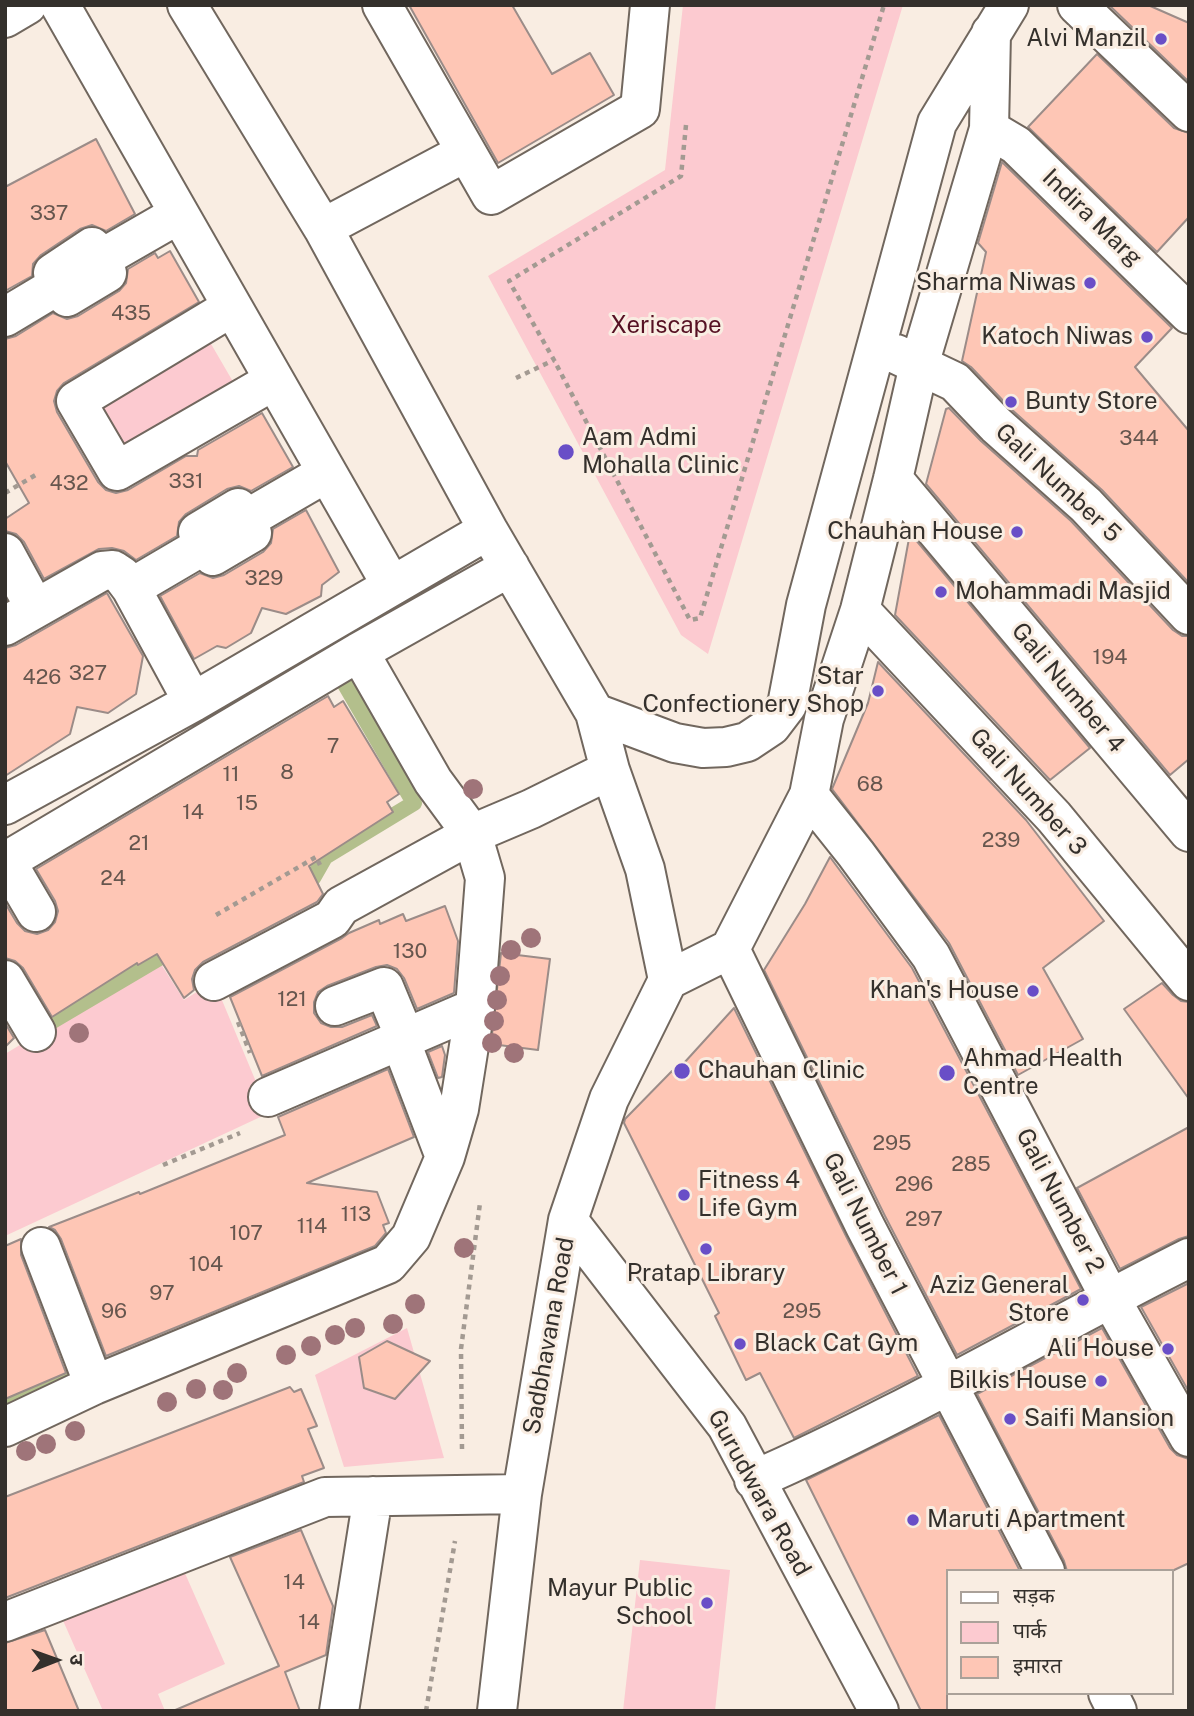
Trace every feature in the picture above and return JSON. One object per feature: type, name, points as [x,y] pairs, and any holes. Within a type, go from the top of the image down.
[{"type":"street","points":[[5,18],[27,5]]},
{"type":"street","points":[[60,5],[392,586]]},
{"type":"street","points":[[187,5],[323,228],[488,530],[595,713],[610,770],[645,869],[668,981],[730,949],[809,795],[824,719],[860,610],[894,478],[919,365],[989,129],[1000,19]]},
{"type":"street","points":[[382,5],[491,195],[640,109],[650,5]]},
{"type":"street","points":[[1077,5],[1189,112]]},
{"type":"street","points":[[595,713],[675,743],[703,748],[726,747],[747,742],[772,726],[787,705],[806,605],[937,123],[1000,19]]},
{"type":"street","name":"Indira Marg","points":[[989,129],[1016,145],[1189,314]]},
{"type":"street","points":[[323,228],[466,152]]},
{"type":"street","points":[[5,317],[60,284],[67,297],[107,273],[99,260],[179,214]]},
{"type":"street","points":[[232,307],[76,401],[117,471],[273,381]]},
{"type":"street","name":"Gali Number 5","points":[[876,344],[955,382],[996,425],[1086,505],[1189,615]]},
{"type":"street","points":[[131,588],[206,544],[213,556],[223,551],[253,533],[245,520],[326,473]]},
{"type":"street","name":"Gali Number 4","points":[[894,478],[1189,832]]},
{"type":"street","points":[[5,805],[193,702],[488,530]]},
{"type":"street","points":[[5,553],[20,617],[102,572],[113,570],[122,576],[193,702]]},
{"type":"street","points":[[36,912],[5,861],[359,652],[510,567]]},
{"type":"street","name":"Gali Number 3","points":[[860,610],[1054,817],[1189,981]]},
{"type":"street","points":[[5,1427],[94,1385],[388,1264],[411,1237],[445,1157],[458,1109],[475,1009],[485,878],[472,834],[433,781],[359,652]]},
{"type":"street","points":[[787,705],[824,719]]},
{"type":"street","points":[[214,981],[331,919],[341,906],[472,834],[531,809],[610,770]]},
{"type":"street","name":"Gali Number 2","points":[[809,795],[856,854],[930,956],[1110,1298],[1189,1437]]},
{"type":"street","name":"Gali Number 1","points":[[730,949],[865,1226],[1044,1569]]},
{"type":"street","points":[[5,980],[36,1032]]},
{"type":"street","name":"Sadbhavana Road","points":[[497,1711],[522,1494],[568,1220],[609,1099],[668,981]]},
{"type":"street","points":[[335,1006],[384,987],[445,1157]]},
{"type":"street","points":[[268,1097],[475,1009]]},
{"type":"street","name":"Gurudwara Road","points":[[568,1220],[727,1426],[879,1711]]},
{"type":"street","points":[[41,1247],[94,1385]]},
{"type":"street","points":[[754,1480],[805,1458],[949,1385],[1189,1258]]},
{"type":"street","points":[[5,1622],[325,1497],[522,1494]]},
{"type":"street","points":[[339,1711],[373,1496]]},
{"type":"street","points":[[1109,1695],[1117,1711]]},
{"type":"path","points":[[686,124],[681,176],[509,281],[554,360],[690,620],[700,618],[884,5]]},
{"type":"path","points":[[516,378],[554,360]]},
{"type":"path","points":[[5,493],[39,473]]},
{"type":"path","points":[[216,915],[316,857]]},
{"type":"green space","name":"Xeriscape","points":[[683,5],[903,5],[708,654],[681,635],[488,276],[665,170]]},
{"type":"green space","points":[[207,337],[239,392],[122,459],[91,404]]},
{"type":"green space","points":[[159,961],[184,1000],[214,981],[269,1113],[5,1236],[5,1054]]},
{"type":"green space","points":[[407,1328],[444,1458],[344,1467],[315,1375]]},
{"type":"green space","points":[[640,1560],[730,1570],[715,1711],[623,1711]]},
{"type":"green space","points":[[180,1562],[225,1664],[158,1694],[165,1711],[103,1711],[61,1616]]},
{"type":"building","points":[[409,5],[512,5],[552,74],[590,53],[614,95],[498,163]]},
{"type":"building","name":"Alvi Manzil","points":[[1109,5],[1148,5],[1189,23],[1189,82]]},
{"type":"building","points":[[1097,54],[1174,128],[1189,133],[1189,217],[1157,252],[1028,127]]},
{"type":"building","points":[[96,139],[135,214],[106,231],[92,225],[80,229],[41,255],[33,264],[32,276],[5,291],[5,187]]},
{"type":"building","points":[[1002,162],[1172,328],[1135,367],[1189,431],[1189,583],[1102,490],[962,361],[986,252],[978,243]]},
{"type":"building","points":[[170,251],[199,302],[64,383],[57,391],[54,401],[57,412],[98,482],[106,490],[116,493],[128,490],[186,456],[197,456],[198,450],[262,413],[293,467],[251,491],[239,486],[227,489],[186,514],[179,522],[177,536],[136,560],[124,551],[99,549],[44,579],[24,542],[16,534],[5,531],[5,519],[29,503],[5,461],[5,339],[16,336],[53,313],[67,319],[78,316],[119,291],[126,283],[128,269],[155,253],[158,258]]},
{"type":"building","points":[[949,408],[981,441],[1071,521],[1173,630],[1182,636],[1189,636],[1189,759],[1170,775],[926,484],[946,409]]},
{"type":"building","points":[[306,510],[339,572],[322,585],[321,596],[286,614],[262,608],[251,633],[226,648],[217,646],[194,659],[160,596],[200,573],[213,578],[224,575],[263,552],[271,543],[273,529]]},
{"type":"building","points":[[910,533],[1090,748],[1050,780],[895,615]]},
{"type":"building","points":[[107,593],[143,656],[136,694],[108,713],[77,707],[70,734],[5,776],[5,648],[16,645]]},
{"type":"building","points":[[878,662],[1026,820],[1104,921],[1043,968],[1083,1039],[1018,1075],[949,943],[832,789],[868,703]]},
{"type":"building","points":[[328,696],[334,707],[343,701],[399,794],[387,802],[393,812],[309,866],[323,894],[317,902],[203,962],[195,970],[192,979],[194,990],[184,998],[157,954],[138,965],[137,963],[52,1017],[23,968],[15,961],[5,958],[5,903],[25,931],[37,934],[48,930],[55,922],[58,911],[36,869]]},
{"type":"building","points":[[830,857],[912,968],[1081,1289],[957,1355],[764,970],[805,904]]},
{"type":"building","points":[[445,906],[458,941],[454,993],[417,1009],[404,978],[397,969],[387,965],[327,986],[318,992],[314,1002],[314,1013],[321,1023],[342,1027],[372,1015],[377,1026],[262,1076],[230,997],[349,933],[379,920],[380,924],[403,914],[406,921]]},
{"type":"building","points":[[501,953],[550,959],[538,1050],[491,1044]]},
{"type":"building","points":[[1162,983],[1181,1001],[1189,1002],[1189,1099],[1124,1009]]},
{"type":"building","points":[[734,1008],[918,1376],[794,1438],[760,1373],[746,1380],[715,1316],[719,1313],[624,1123],[672,1071],[674,1074]]},
{"type":"building","points":[[5,1023],[14,1038],[5,1047]]},
{"type":"building","points":[[442,1046],[445,1055],[442,1077],[438,1078],[428,1052]]},
{"type":"building","points":[[388,1069],[414,1137],[307,1183],[377,1192],[389,1223],[383,1225],[386,1233],[375,1246],[106,1356],[61,1239],[55,1230],[49,1227],[139,1192],[140,1194],[285,1135],[278,1117]]},
{"type":"building","points":[[1189,1127],[1189,1236],[1120,1269],[1077,1188]]},
{"type":"building","points":[[21,1239],[21,1255],[66,1373],[5,1399],[5,1246]]},
{"type":"building","points":[[1189,1283],[1189,1392],[1141,1307]]},
{"type":"building","points":[[1102,1328],[1170,1448],[1177,1455],[1189,1459],[1189,1563],[1173,1571],[1066,1569],[977,1394]]},
{"type":"building","points":[[387,1341],[430,1361],[395,1399],[364,1388],[359,1357]]},
{"type":"building","points":[[290,1387],[294,1392],[301,1389],[317,1426],[308,1429],[324,1468],[302,1476],[304,1482],[5,1598],[5,1497]]},
{"type":"building","name":"Maruti Apartment","points":[[939,1415],[1019,1569],[946,1569],[947,1711],[921,1711],[806,1480]]},
{"type":"building","points":[[301,1530],[333,1606],[326,1655],[285,1672],[300,1711],[173,1711],[279,1666],[230,1557]]},
{"type":"building","points":[[45,1630],[79,1711],[5,1711],[5,1643]]},
{"type":"waterway","points":[[296,887],[313,878],[325,857],[414,803],[339,674],[330,680]]},
{"type":"waterway","points":[[49,1023],[176,948]]},
{"type":"waterway","points":[[5,1402],[75,1374]]},
{"type":"place","name":"Alvi Manzil","points":[[1161,39]]},
{"type":"place","name":"Sharma Niwas","points":[[1090,283]]},
{"type":"place","name":"Katoch Niwas","points":[[1147,337]]},
{"type":"place","name":"Bunty Store","points":[[1011,402]]},
{"type":"place","name":"Aam Admi Mohalla Clinic","points":[[566,452]]},
{"type":"place","name":"Chauhan House","points":[[1017,532]]},
{"type":"place","name":"Mohammadi Masjid","points":[[941,592]]},
{"type":"place","name":"Star Confectionery Shop","points":[[878,691]]},
{"type":"place","name":"Khan's House","points":[[1033,991]]},
{"type":"place","name":"Chauhan Clinic","points":[[682,1071]]},
{"type":"place","name":"Ahmad Health Centre","points":[[947,1073]]},
{"type":"place","name":"Fitness 4 Life Gym","points":[[684,1195]]},
{"type":"place","name":"Pratap Library","points":[[706,1249]]},
{"type":"place","name":"Aziz General Store","points":[[1083,1300]]},
{"type":"place","name":"Black Cat Gym","points":[[740,1344]]},
{"type":"place","name":"Ali House","points":[[1168,1349]]},
{"type":"place","name":"Bilkis House","points":[[1101,1381]]},
{"type":"place","name":"Saifi Mansion","points":[[1010,1419]]},
{"type":"place","name":"Maruti Apartment","points":[[913,1520]]},
{"type":"place","name":"Mayur Public School","points":[[707,1603]]}]
